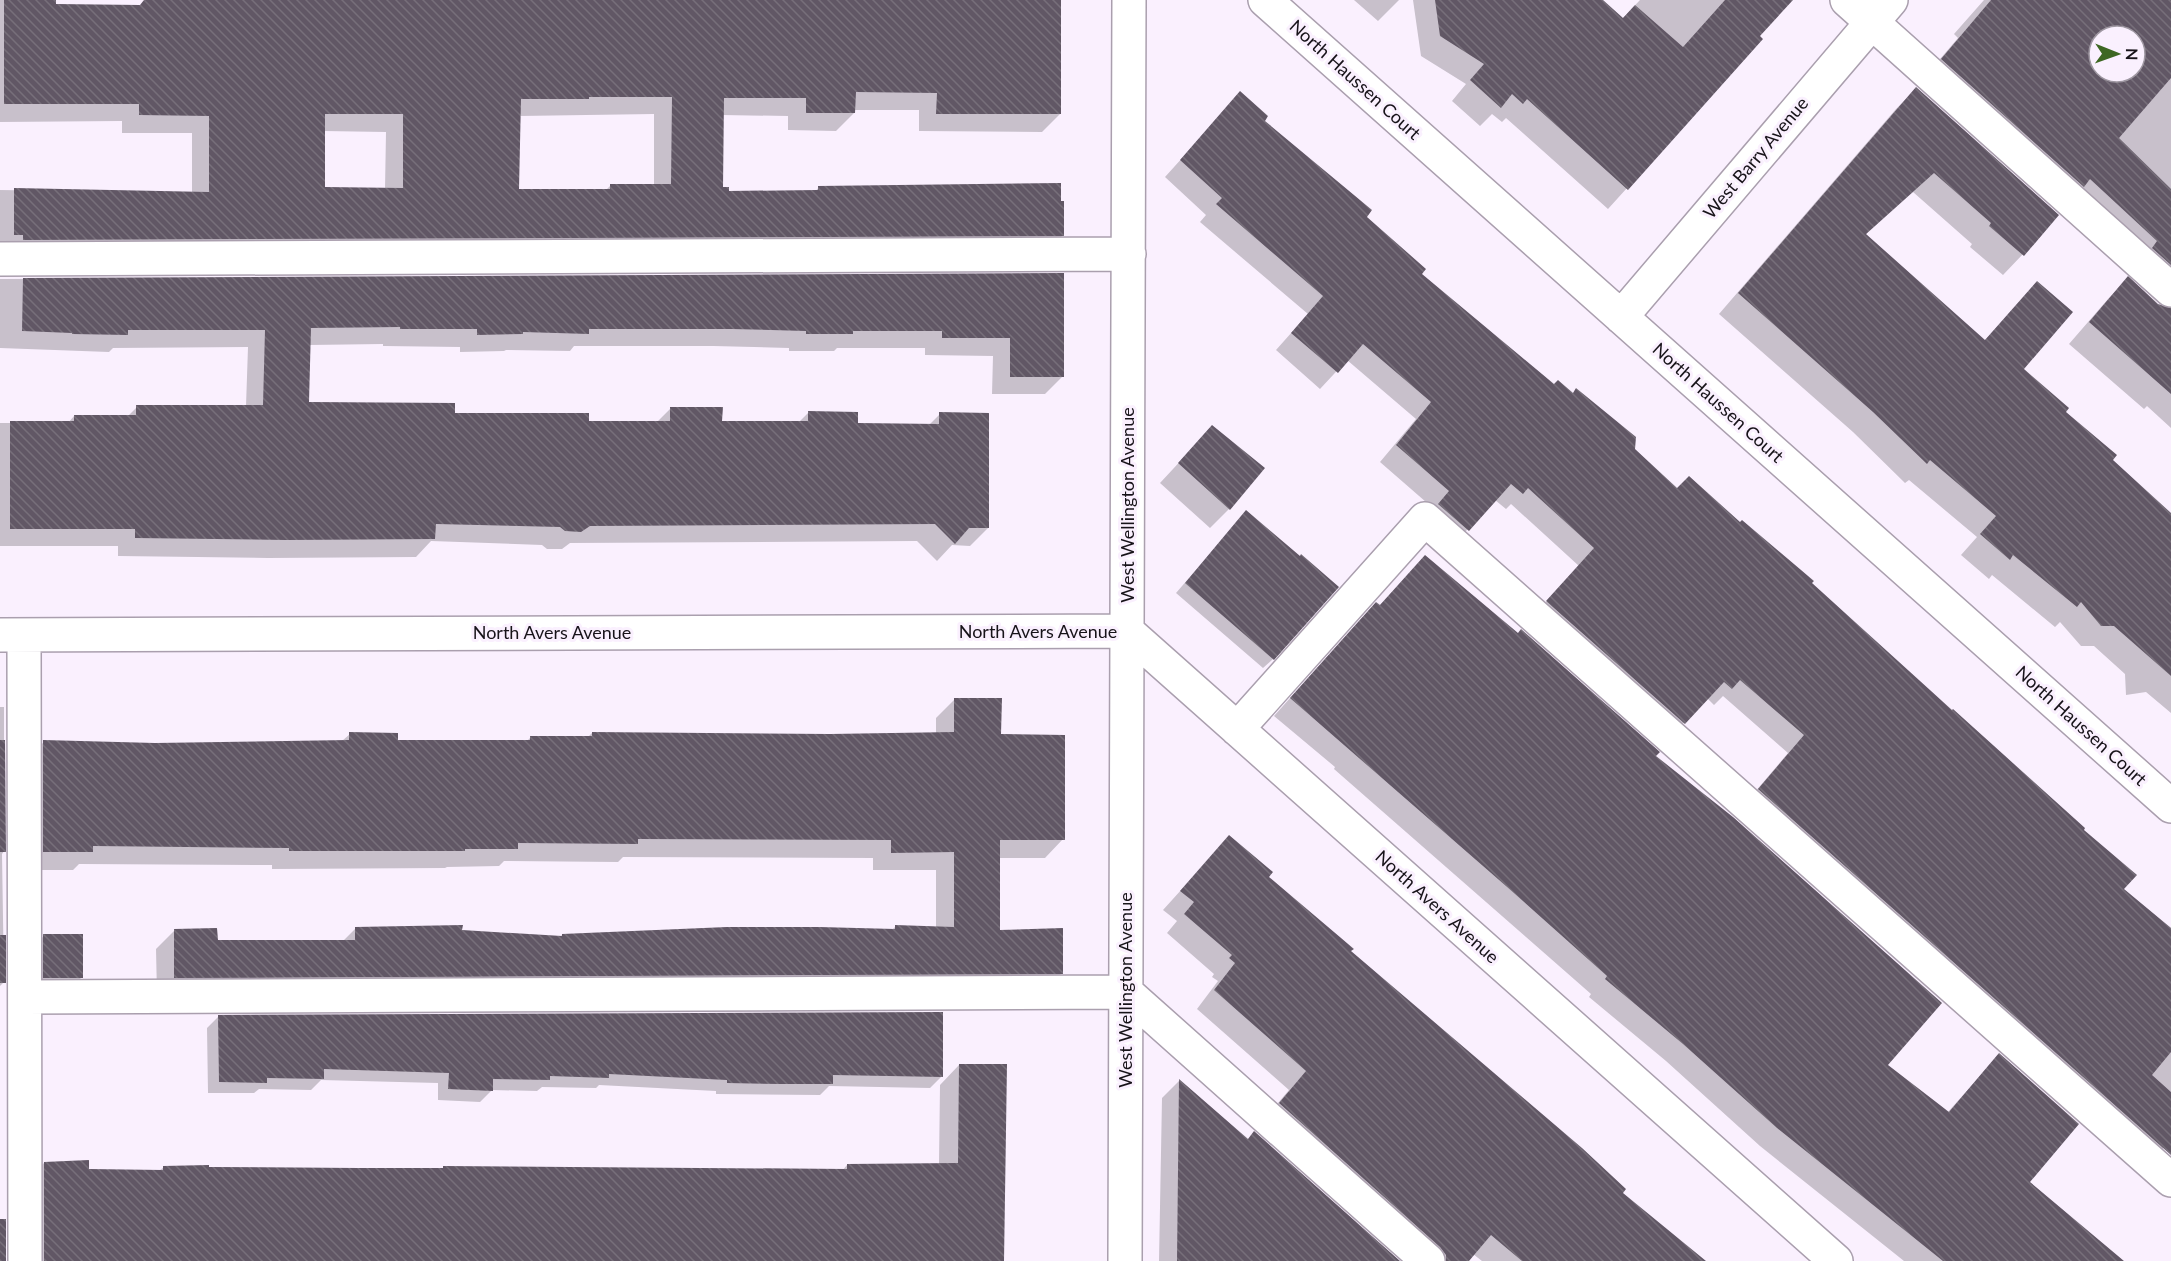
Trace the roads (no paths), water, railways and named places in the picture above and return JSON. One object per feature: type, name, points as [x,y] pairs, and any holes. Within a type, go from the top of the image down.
[{"type":"street","name":"West Wellington Avenue","points":[[1125,1261],[1129,0]]},
{"type":"street","name":"North Haussen Court","points":[[1265,0],[2171,806]]},
{"type":"street","points":[[1846,0],[1881,11],[2171,290]]},
{"type":"street","name":"West Barry Avenue","points":[[1621,317],[1881,11]]},
{"type":"street","points":[[0,259],[1129,254]]},
{"type":"street","points":[[1237,729],[1425,519],[2171,1180]]},
{"type":"street","name":"North Avers Avenue","points":[[12,635],[1127,632],[1836,1261]]},
{"type":"street","points":[[12,635],[25,997],[25,1261]]},
{"type":"street","points":[[25,997],[1126,992],[1428,1261]]}]
